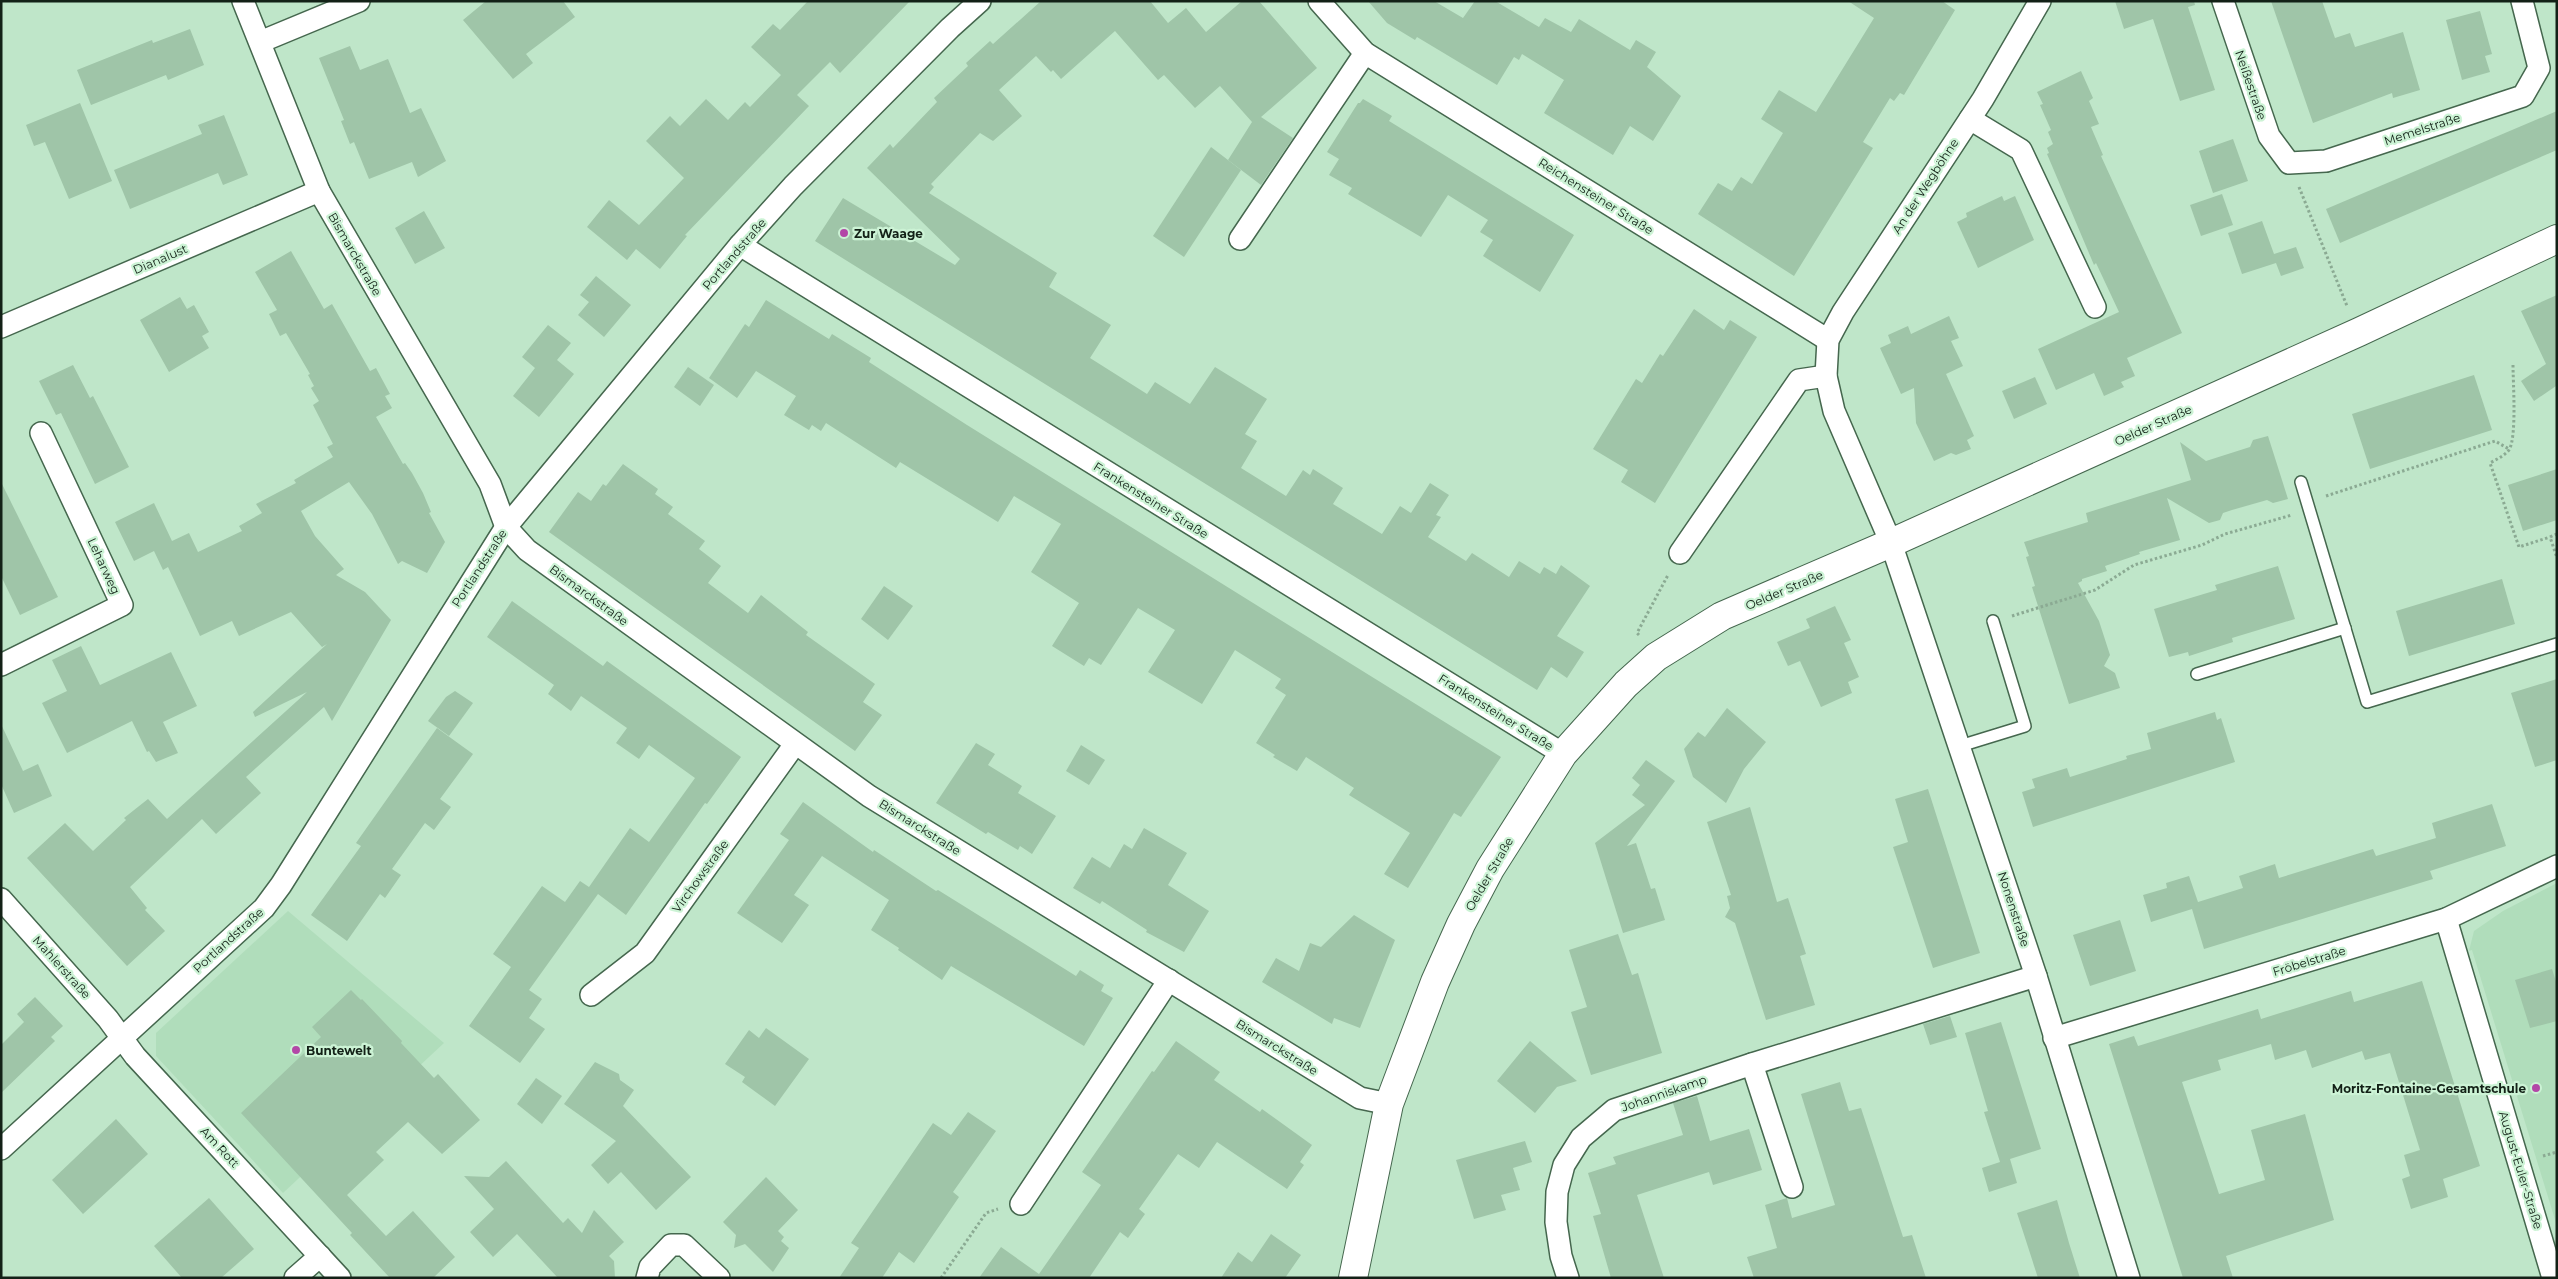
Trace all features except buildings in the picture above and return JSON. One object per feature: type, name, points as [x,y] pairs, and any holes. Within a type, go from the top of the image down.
[{"type":"street","name":"Bismarckstraße","points":[[243,1],[319,191],[490,484],[506,527],[527,550],[869,796],[1360,1098],[1389,1104]]},
{"type":"street","points":[[260,42],[359,1]]},
{"type":"street","name":"Portlandstraße","points":[[1,1149],[264,908],[281,885],[506,527],[740,245],[793,186],[950,28],[980,1]]},
{"type":"street","name":"Reichensteiner Straße","points":[[1319,1],[1365,53],[1828,340]]},
{"type":"street","name":"An der Wegböhne","points":[[1891,543],[1847,445],[1834,411],[1826,376],[1828,340],[1843,312],[1970,119],[2040,1]]},
{"type":"street","name":"Neißestraße","points":[[2223,1],[2269,136],[2289,163]]},
{"type":"street","name":"Memelstraße","points":[[2289,163],[2326,161],[2523,96],[2539,68],[2522,1]]},
{"type":"street","points":[[1240,238],[1365,53]]},
{"type":"street","points":[[1970,119],[2021,150],[2095,307]]},
{"type":"street","name":"Dianalust","points":[[1,327],[319,191]]},
{"type":"street","name":"Oelder Straße","points":[[1353,1278],[1389,1104],[1435,982],[1461,924],[1490,869],[1563,754],[1626,684],[1656,657],[1722,616],[1891,543],[2359,332],[2557,239]]},
{"type":"street","name":"Frankensteiner Straße","points":[[740,245],[1563,754]]},
{"type":"street","points":[[1680,553],[1799,380],[1826,376]]},
{"type":"street","name":"Leharweg","points":[[1,665],[122,605],[41,432]]},
{"type":"street","name":"Nonenstraße","points":[[1891,543],[2036,976],[2130,1278]]},
{"type":"street","name":"Virchowstraße","points":[[591,995],[644,952],[795,744]]},
{"type":"street","name":"Fröbelstraße","points":[[2054,1038],[2446,919],[2557,866]]},
{"type":"street","name":"Mahlerstraße","points":[[1,899],[108,1019],[121,1038]]},
{"type":"street","name":"August-Euler-Straße","points":[[2446,919],[2553,1278]]},
{"type":"street","name":"Johanniskamp","points":[[1568,1278],[1561,1256],[1556,1222],[1557,1192],[1564,1165],[1580,1138],[1614,1110],[1752,1064],[2036,976]]},
{"type":"street","points":[[1021,1204],[1169,980]]},
{"type":"street","name":"Am Rott","points":[[121,1038],[135,1056],[340,1278]]},
{"type":"street","points":[[1752,1064],[1792,1187]]},
{"type":"street","points":[[647,1278],[650,1267],[671,1244],[684,1246],[720,1278]]},
{"type":"street","points":[[295,1278],[320,1256]]},
{"type":"lane","points":[[2301,482],[2367,702],[2557,644]]},
{"type":"lane","points":[[1960,746],[2025,726],[1993,621]]},
{"type":"lane","points":[[2197,674],[2345,628]]},
{"type":"path","points":[[2289,163],[2359,332]]},
{"type":"path","points":[[2513,365],[2513,437],[2509,449],[2501,457],[2490,463],[2519,546],[2557,534]]},
{"type":"path","points":[[1993,621],[2095,590],[2134,565],[2202,545],[2225,534],[2495,441],[2509,449]]},
{"type":"path","points":[[2550,537],[2557,558]]},
{"type":"path","points":[[1656,657],[1637,633],[1680,553]]},
{"type":"path","points":[[941,1278],[986,1213],[1021,1204]]},
{"type":"shaded area","name":"Moritz-Fontaine-Gesamtschule","points":[[2557,883],[2557,1226],[2472,950],[2469,951],[2474,931],[2503,911]]},
{"type":"shaded area","name":"Buntewelt","points":[[288,911],[444,1043],[283,1193],[156,1056],[156,1033]]},
{"type":"place","name":"Zur Waage","points":[[844,233]]},
{"type":"place","name":"Buntewelt","points":[[296,1050]]},
{"type":"place","name":"Moritz-Fontaine-Gesamtschule","points":[[2536,1088]]}]
